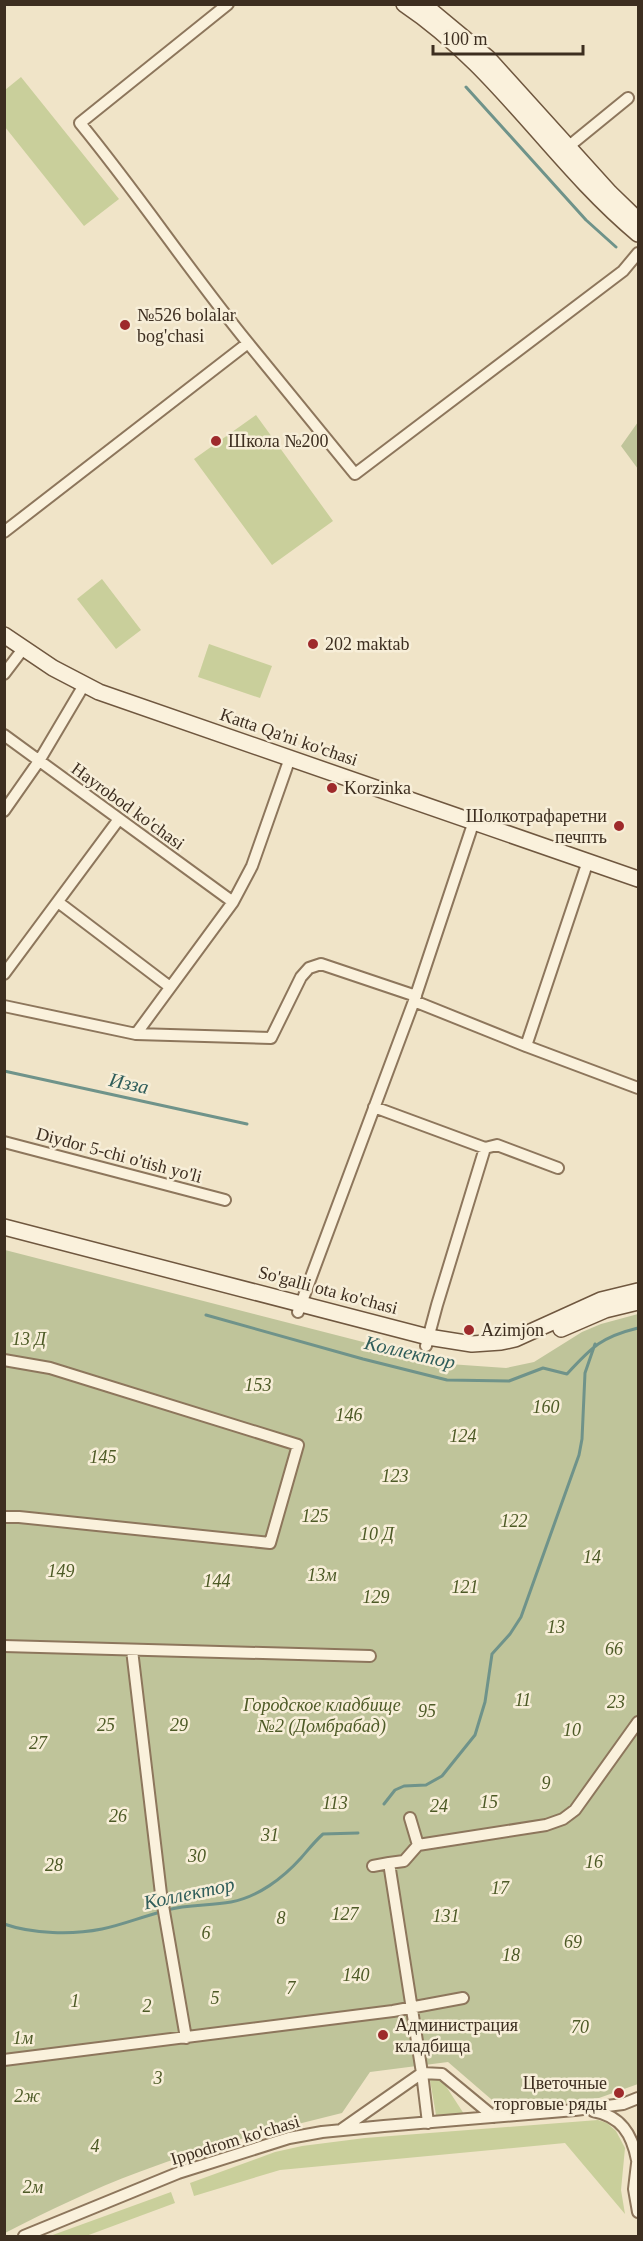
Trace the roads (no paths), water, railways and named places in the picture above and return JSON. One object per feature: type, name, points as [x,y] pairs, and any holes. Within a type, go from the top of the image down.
[{"type":"main road","points":[[404,4],[452,41],[563,151],[639,220]]},
{"type":"main road","points":[[423,4],[488,58],[602,202],[639,234]]},
{"type":"main road","name":"Katta Qa'ni ko'chasi","points":[[4,635],[84,686],[639,879]]},
{"type":"main road","name":"So'galli ota ko'chasi","points":[[4,1227],[465,1353],[518,1348],[605,1310],[639,1302]]},
{"type":"main road","name":"So'galli ota ko'chasi","points":[[4,1237],[300,1308]]},
{"type":"main road","name":"So'galli ota ko'chasi","points":[[427,1342],[472,1344],[508,1341],[601,1300],[639,1291]]},
{"type":"street","points":[[228,4],[80,123],[119,171],[217,305],[356,474],[623,271],[639,253]]},
{"type":"street","points":[[563,151],[628,98]]},
{"type":"street","points":[[4,532],[248,343]]},
{"type":"street","points":[[4,674],[23,649]]},
{"type":"street","points":[[4,811],[39,761],[84,686]]},
{"type":"street","name":"Hayrobod ko'chasi","points":[[4,735],[233,902]]},
{"type":"street","points":[[136,1034],[233,902],[252,866],[290,758]]},
{"type":"street","points":[[4,974],[119,819]]},
{"type":"street","points":[[300,1308],[415,998],[474,821]]},
{"type":"street","points":[[526,1046],[588,861]]},
{"type":"street","points":[[58,902],[170,987]]},
{"type":"street","points":[[4,1006],[136,1034],[271,1038],[300,976],[309,968],[321,964],[415,998],[526,1046],[639,1088]]},
{"type":"street","points":[[374,1107],[485,1148],[497,1145],[558,1168]]},
{"type":"street","name":"Diydor 5-chi o'tish yo'li","points":[[4,1142],[225,1200]]},
{"type":"street","points":[[427,1342],[485,1148]]},
{"type":"street","points":[[4,1360],[50,1368],[298,1445],[270,1543],[4,1517]]},
{"type":"street","points":[[4,1647],[370,1656]]},
{"type":"street","points":[[132,1650],[161,1894],[186,2038]]},
{"type":"street","points":[[373,1866],[404,1861],[418,1845],[520,1831],[563,1819],[575,1810],[639,1722]]},
{"type":"street","points":[[410,1818],[418,1845]]},
{"type":"street","points":[[389,1863],[428,2123]]},
{"type":"street","points":[[4,2060],[186,2038],[463,1998]]},
{"type":"street","points":[[341,2130],[422,2073],[442,2074],[494,2117]]},
{"type":"street","name":"Ippodrom ko'chasi","points":[[24,2236],[178,2173],[273,2142],[341,2130],[575,2110],[623,2104],[639,2098]]},
{"type":"street","name":"Ippodrom ko'chasi","points":[[575,2110],[605,2114],[618,2121],[631,2140],[638,2157]]},
{"type":"street","points":[[638,2157],[634,2188],[639,2212]]},
{"type":"waterway","points":[[466,87],[586,220],[616,247]]},
{"type":"waterway","name":"Изза","points":[[4,1071],[247,1124]]},
{"type":"waterway","name":"Коллектор","points":[[206,1315],[447,1380],[509,1381],[543,1368],[567,1374],[598,1344],[615,1335],[638,1328]]},
{"type":"waterway","name":"Коллектор","points":[[384,1804],[395,1790],[404,1786],[426,1785],[442,1776],[475,1735],[485,1702],[492,1654],[510,1634],[521,1617],[579,1455],[582,1439],[585,1373],[595,1344]]},
{"type":"waterway","name":"Коллектор","points":[[167,1910],[231,1902],[251,1896],[286,1873],[323,1834],[358,1833]]},
{"type":"waterway","name":"Коллектор","points":[[4,1924],[40,1932],[78,1932],[109,1927],[161,1912]]},
{"type":"place","name":"№526 bolalar bog'chasi","points":[[125,325]]},
{"type":"place","name":"Школа №200","points":[[216,441]]},
{"type":"place","name":"202 maktab","points":[[313,644]]},
{"type":"place","name":"Korzinka","points":[[332,788]]},
{"type":"place","name":"Шолкотрафаретни печпть","points":[[619,826]]},
{"type":"place","name":"Azimjon","points":[[469,1330]]},
{"type":"place","name":"Администрация кладбища","points":[[383,2035]]},
{"type":"place","name":"Цветочные торговые ряды","points":[[619,2093]]},
{"type":"park label","name":"13 Д","points":[[29,1339]]},
{"type":"park label","name":"153","points":[[258,1385]]},
{"type":"park label","name":"160","points":[[546,1407]]},
{"type":"park label","name":"146","points":[[349,1415]]},
{"type":"park label","name":"124","points":[[463,1436]]},
{"type":"park label","name":"145","points":[[103,1457]]},
{"type":"park label","name":"123","points":[[395,1476]]},
{"type":"park label","name":"125","points":[[315,1516]]},
{"type":"park label","name":"122","points":[[514,1521]]},
{"type":"park label","name":"10 Д","points":[[377,1534]]},
{"type":"park label","name":"14","points":[[592,1557]]},
{"type":"park label","name":"149","points":[[61,1571]]},
{"type":"park label","name":"13м","points":[[322,1575]]},
{"type":"park label","name":"144","points":[[217,1581]]},
{"type":"park label","name":"121","points":[[465,1587]]},
{"type":"park label","name":"129","points":[[376,1597]]},
{"type":"park label","name":"13","points":[[556,1627]]},
{"type":"park label","name":"66","points":[[614,1649]]},
{"type":"park label","name":"11","points":[[523,1700]]},
{"type":"park label","name":"23","points":[[616,1702]]},
{"type":"park label","name":"95","points":[[427,1711]]},
{"type":"park label","name":"Городское кладбище №2 (Домбрабад)","points":[[322,1715]]},
{"type":"park label","name":"25","points":[[106,1725]]},
{"type":"park label","name":"29","points":[[179,1725]]},
{"type":"park label","name":"10","points":[[572,1730]]},
{"type":"park label","name":"27","points":[[38,1743]]},
{"type":"park label","name":"9","points":[[546,1783]]},
{"type":"park label","name":"15","points":[[489,1802]]},
{"type":"park label","name":"113","points":[[335,1803]]},
{"type":"park label","name":"24","points":[[439,1806]]},
{"type":"park label","name":"26","points":[[118,1816]]},
{"type":"park label","name":"31","points":[[270,1835]]},
{"type":"park label","name":"30","points":[[197,1856]]},
{"type":"park label","name":"16","points":[[594,1862]]},
{"type":"park label","name":"28","points":[[54,1865]]},
{"type":"park label","name":"17","points":[[500,1888]]},
{"type":"park label","name":"127","points":[[345,1914]]},
{"type":"park label","name":"131","points":[[446,1916]]},
{"type":"park label","name":"8","points":[[281,1918]]},
{"type":"park label","name":"6","points":[[206,1933]]},
{"type":"park label","name":"69","points":[[573,1942]]},
{"type":"park label","name":"18","points":[[511,1955]]},
{"type":"park label","name":"140","points":[[356,1975]]},
{"type":"park label","name":"7","points":[[291,1988]]},
{"type":"park label","name":"5","points":[[215,1998]]},
{"type":"park label","name":"1","points":[[75,2001]]},
{"type":"park label","name":"2","points":[[147,2006]]},
{"type":"park label","name":"70","points":[[580,2027]]},
{"type":"park label","name":"1м","points":[[23,2038]]},
{"type":"park label","name":"3","points":[[158,2078]]},
{"type":"park label","name":"2ж","points":[[27,2096]]},
{"type":"park label","name":"4","points":[[95,2146]]},
{"type":"park label","name":"2м","points":[[33,2187]]}]
